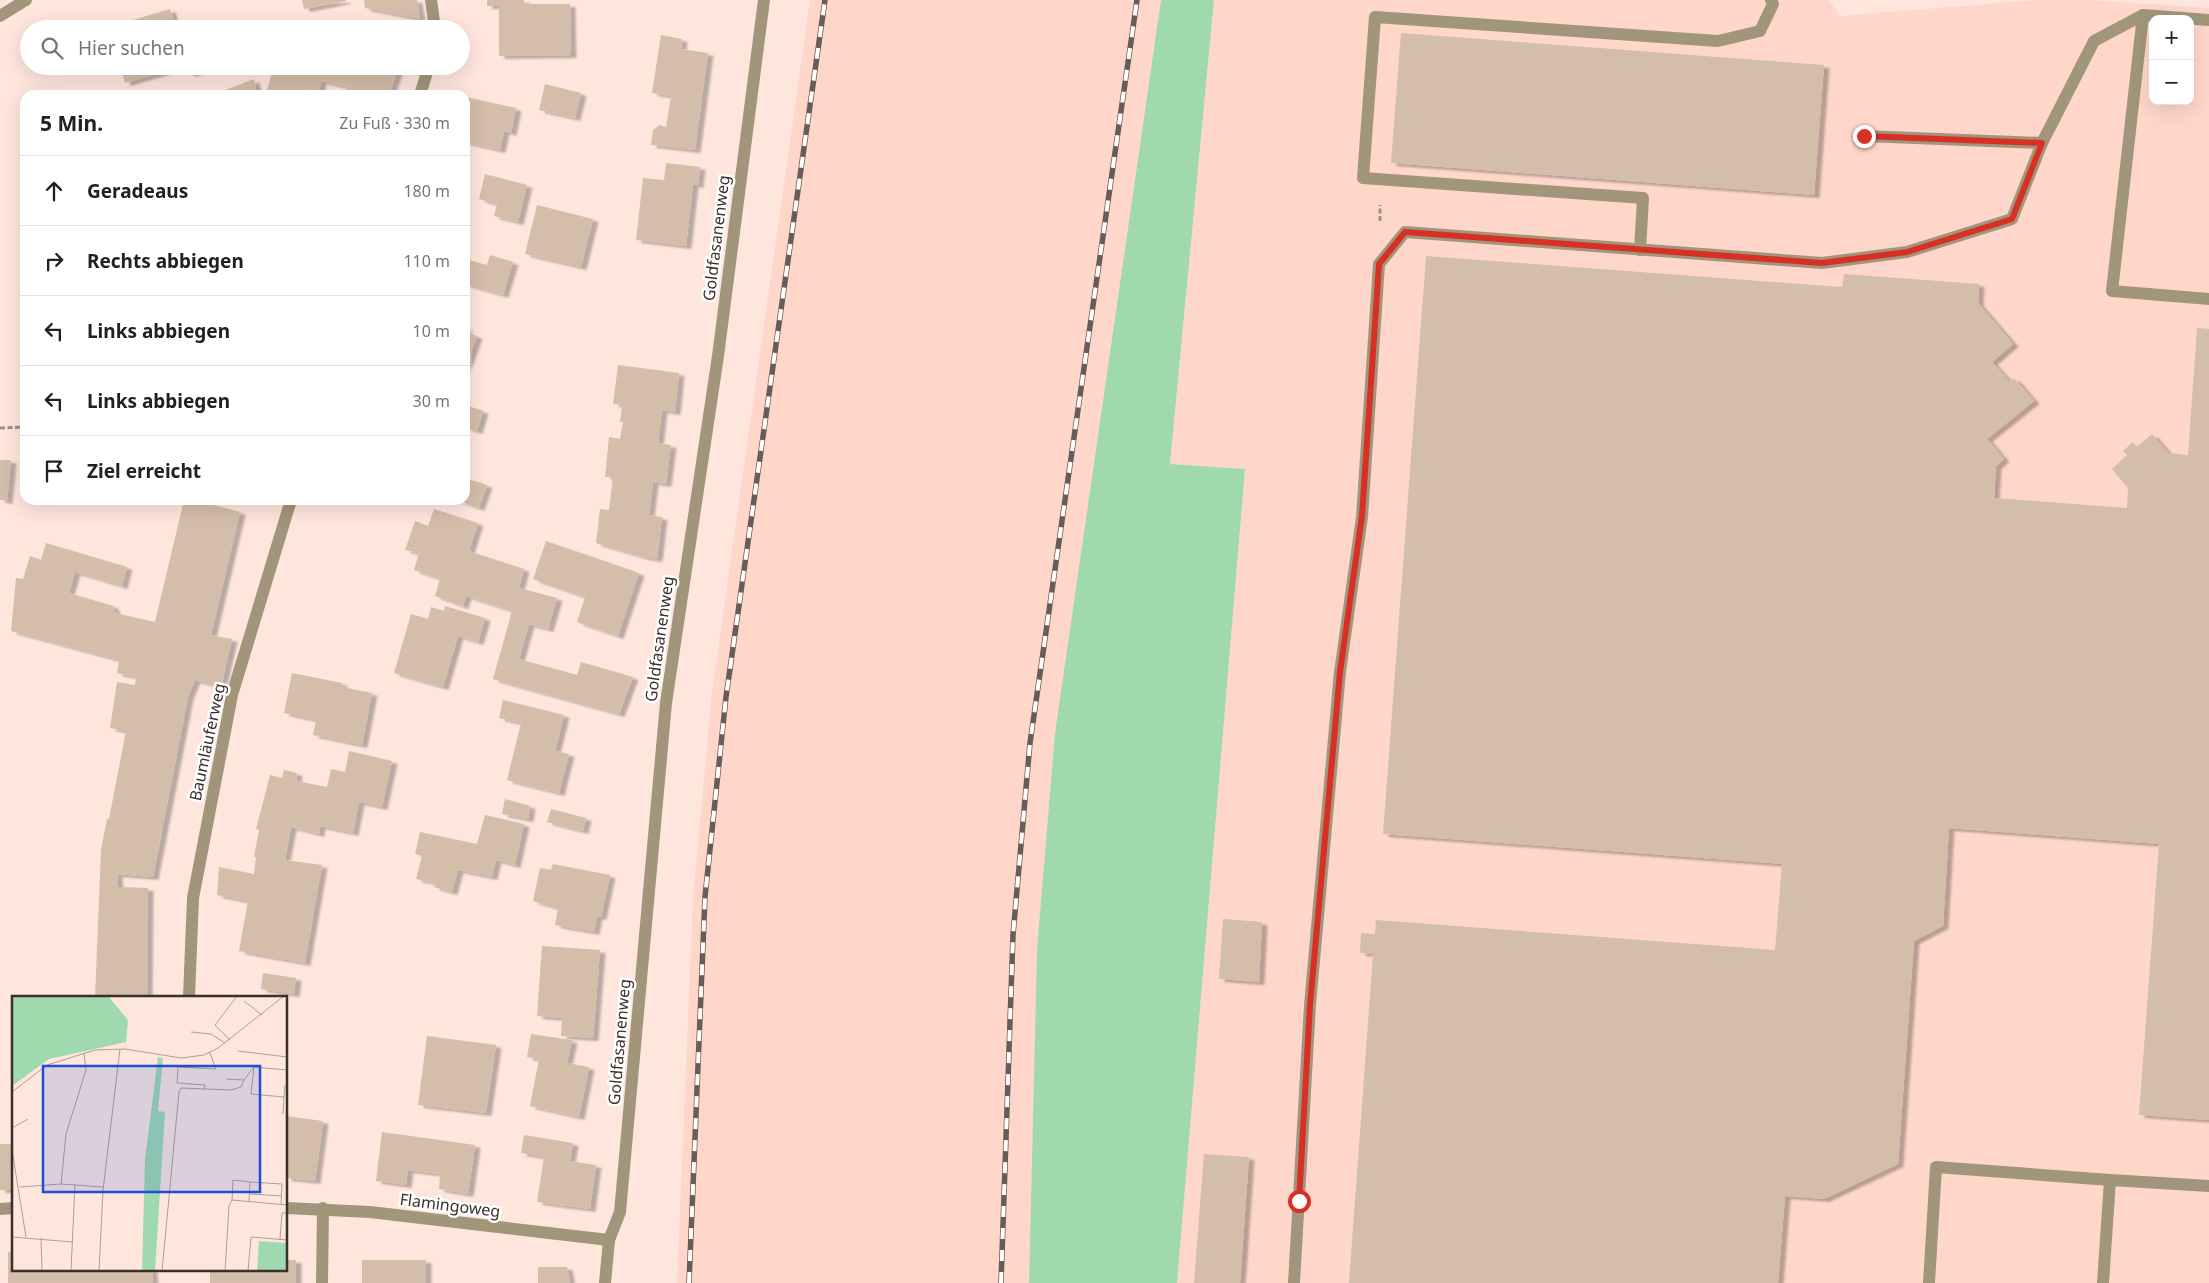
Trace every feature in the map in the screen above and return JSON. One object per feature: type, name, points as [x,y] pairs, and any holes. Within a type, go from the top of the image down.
[{"type":"street","points":[[0,16],[26,0]]},
{"type":"street","points":[[431,0],[434,20]]},
{"type":"street","name":"Goldfasanenweg","points":[[605,1283],[609,1240],[620,1212],[666,704],[718,356],[764,0]]},
{"type":"street","points":[[1640,250],[1643,198],[1363,178],[1375,17],[1718,41],[1760,31],[1773,4],[1771,0]]},
{"type":"street","points":[[1294,1283],[1310,1005],[1340,672],[1362,516],[1379,264],[1405,232],[1822,263],[1907,252],[2012,219],[2042,143],[2094,40],[2143,15],[2209,20]]},
{"type":"street","points":[[2143,15],[2112,291],[2209,299]]},
{"type":"street","points":[[422,90],[426,75]]},
{"type":"street","points":[[1864,136],[2042,143]]},
{"type":"street","name":"Baumläuferweg","points":[[188,996],[193,898],[232,695],[289,505]]},
{"type":"street","points":[[1929,1283],[1936,1167],[2209,1186]]},
{"type":"street","points":[[2103,1283],[2110,1180]]},
{"type":"street","name":"Flamingoweg","points":[[288,1208],[323,1208],[609,1240]]},
{"type":"street","points":[[322,1283],[323,1208]]},
{"type":"path","points":[[0,428],[20,427]]},
{"type":"shaded area","points":[[810,0],[1161,0],[1055,733],[1037,949],[1029,1283],[677,1283],[693,898],[712,692]]},
{"type":"shaded area","points":[[1214,0],[1829,0],[1840,16],[2036,0],[2087,0],[2209,8],[2209,1283],[1177,1283],[1245,469],[1170,464]]},
{"type":"green space","points":[[1161,0],[1214,0],[1170,464],[1245,469],[1177,1283],[1029,1283],[1037,949],[1055,733]]},
{"type":"building","points":[[302,0],[346,0],[346,1],[304,9]]},
{"type":"building","points":[[364,0],[417,0],[420,19],[365,8]]},
{"type":"building","points":[[487,0],[524,0],[524,4],[570,4],[571,55],[499,56],[499,6],[487,6]]},
{"type":"building","points":[[170,9],[173,20],[133,20]]},
{"type":"building","points":[[1401,33],[1824,65],[1814,195],[1391,163]]},
{"type":"building","points":[[661,35],[682,39],[681,49],[708,53],[695,150],[651,145],[653,130],[660,125],[666,127],[671,96],[652,93]]},
{"type":"building","points":[[123,75],[152,75],[125,83]]},
{"type":"building","points":[[271,75],[396,75],[391,90],[346,90],[347,87],[321,81],[319,90],[267,90]]},
{"type":"building","points":[[254,79],[256,90],[225,90]]},
{"type":"building","points":[[545,84],[581,93],[575,118],[539,110]]},
{"type":"building","points":[[470,98],[516,108],[511,133],[504,131],[500,150],[470,143]]},
{"type":"building","points":[[666,163],[700,167],[698,185],[693,184],[686,246],[636,240],[643,178],[664,180]]},
{"type":"building","points":[[485,174],[527,185],[518,222],[494,216],[497,204],[479,199]]},
{"type":"building","points":[[537,205],[593,219],[581,267],[525,254]]},
{"type":"building","points":[[490,255],[513,262],[503,295],[470,285],[470,260],[487,265]]},
{"type":"building","points":[[1426,256],[1842,287],[1844,274],[1979,284],[1978,303],[2013,344],[1992,362],[2010,382],[2014,378],[2034,401],[1987,439],[2004,459],[1996,466],[1994,498],[2127,508],[2128,488],[2112,469],[2127,455],[2123,451],[2133,442],[2137,447],[2152,434],[2168,453],[2188,455],[2197,328],[2209,329],[2209,1120],[2139,1115],[2159,844],[1949,828],[1943,926],[1914,941],[1898,1164],[1824,1199],[1785,1196],[1778,1283],[1349,1283],[1373,954],[1360,953],[1361,933],[1375,934],[1376,920],[1775,950],[1782,864],[1383,834]]},
{"type":"building","points":[[470,333],[477,336],[470,355]]},
{"type":"building","points":[[618,365],[679,373],[675,412],[662,410],[658,443],[671,445],[666,484],[653,482],[649,515],[662,517],[657,559],[596,543],[600,509],[609,510],[613,477],[605,477],[609,437],[620,439],[623,422],[620,422],[622,405],[613,404]]},
{"type":"building","points":[[470,407],[483,411],[477,431],[470,429]]},
{"type":"building","points":[[0,460],[11,460],[7,501],[0,500]]},
{"type":"building","points":[[470,480],[487,485],[479,508],[470,505]]},
{"type":"building","points":[[183,505],[214,505],[240,512],[211,635],[232,639],[221,687],[195,680],[188,697],[153,877],[117,874],[118,887],[148,888],[147,996],[95,996],[101,850],[126,731],[110,728],[117,682],[135,685],[136,677],[117,673],[119,660],[11,631],[16,578],[23,579],[30,556],[41,560],[46,543],[127,567],[122,586],[75,572],[69,593],[113,606],[115,612],[119,614],[155,622]]},
{"type":"building","points":[[434,509],[478,523],[469,551],[524,569],[519,588],[557,598],[548,629],[529,624],[519,659],[577,675],[581,662],[633,677],[619,714],[493,679],[512,611],[466,596],[463,606],[435,596],[440,579],[414,570],[419,553],[405,550],[415,521],[428,526]]},
{"type":"building","points":[[546,541],[639,573],[618,636],[577,622],[585,597],[533,579]]},
{"type":"building","points":[[445,606],[485,618],[478,642],[458,636],[443,687],[394,673],[411,614],[428,619],[431,607],[444,611]]},
{"type":"building","points":[[292,673],[342,683],[342,687],[372,693],[362,745],[313,735],[316,720],[284,713]]},
{"type":"building","points":[[503,700],[564,715],[555,751],[569,754],[559,793],[507,780],[521,723],[499,718]]},
{"type":"building","points":[[349,751],[392,761],[382,807],[359,802],[353,833],[320,826],[319,834],[291,827],[285,860],[322,865],[305,963],[239,951],[248,901],[217,895],[219,867],[254,874],[256,857],[254,857],[259,830],[256,829],[270,775],[282,778],[284,770],[297,773],[296,781],[327,787],[331,769],[345,772]]},
{"type":"building","points":[[505,799],[530,806],[528,819],[502,814]]},
{"type":"building","points":[[551,809],[586,818],[583,831],[547,822]]},
{"type":"building","points":[[485,815],[524,824],[515,865],[496,860],[492,877],[458,870],[452,892],[434,887],[435,883],[416,879],[422,856],[415,854],[420,832],[477,844]]},
{"type":"building","points":[[553,864],[610,875],[601,917],[597,916],[594,932],[555,925],[558,908],[533,901],[540,868],[551,870]]},
{"type":"building","points":[[1223,919],[1262,922],[1259,982],[1219,979]]},
{"type":"building","points":[[542,946],[600,950],[593,1038],[561,1036],[562,1018],[537,1016]]},
{"type":"building","points":[[263,973],[296,978],[294,994],[261,989]]},
{"type":"building","points":[[531,1034],[572,1040],[567,1063],[589,1067],[579,1117],[530,1106],[539,1059],[527,1057]]},
{"type":"building","points":[[427,1036],[496,1045],[486,1113],[418,1105]]},
{"type":"building","points":[[288,1116],[323,1121],[315,1181],[288,1178]]},
{"type":"building","points":[[382,1132],[475,1145],[468,1194],[439,1189],[440,1174],[408,1170],[406,1185],[376,1181]]},
{"type":"building","points":[[524,1135],[573,1143],[570,1161],[596,1165],[590,1209],[537,1202],[544,1157],[521,1153]]},
{"type":"building","points":[[0,1144],[12,1144],[12,1190],[0,1190]]},
{"type":"building","points":[[1204,1154],[1249,1157],[1240,1283],[1194,1283]]},
{"type":"building","points":[[8,1252],[12,1252],[12,1270],[152,1270],[153,1283],[8,1283]]},
{"type":"building","points":[[288,1260],[296,1260],[296,1283],[210,1283],[210,1270],[288,1270]]},
{"type":"building","points":[[362,1260],[426,1260],[426,1283],[362,1283]]},
{"type":"building","points":[[538,1267],[567,1267],[570,1283],[538,1283]]},
{"type":"railway","points":[[689,1283],[705,897],[726,697],[825,0]]},
{"type":"railway","points":[[1001,1283],[1013,935],[1030,743],[1137,0]]},
{"type":"route","points":[[1299,1201],[1310,1005],[1340,672],[1362,516],[1379,264],[1405,232],[1822,263],[1907,252],[2012,219],[2042,143],[1864,136]]}]
